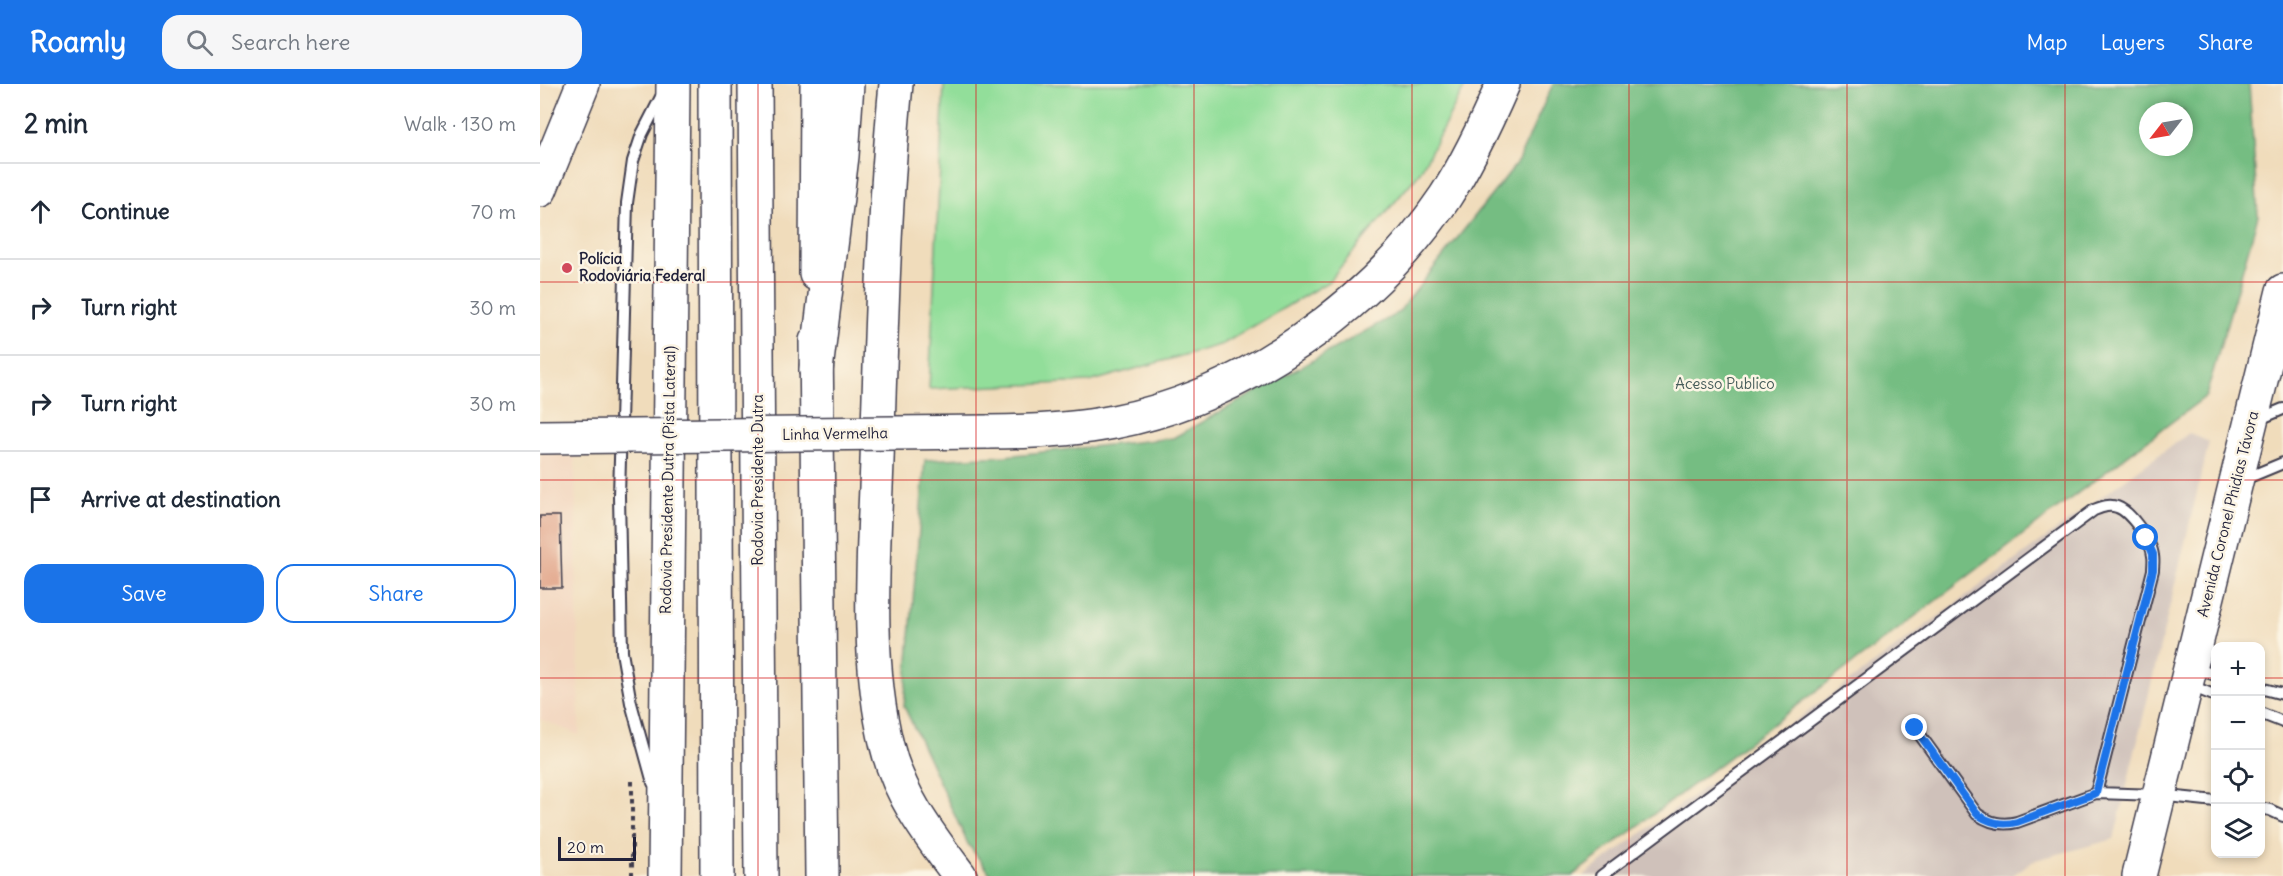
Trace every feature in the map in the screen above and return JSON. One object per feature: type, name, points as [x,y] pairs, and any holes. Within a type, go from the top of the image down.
[{"type":"main road","points":[[540,190],[583,84]]},
{"type":"main road","name":"Rodovia Presidente Dutra (Pista Lateral)","points":[[665,876],[673,84]]},
{"type":"main road","points":[[715,84],[717,876]]},
{"type":"main road","name":"Rodovia Presidente Dutra","points":[[755,84],[761,876]]},
{"type":"main road","points":[[817,84],[816,370],[822,876]]},
{"type":"main road","points":[[816,370],[842,156],[847,84]]},
{"type":"main road","points":[[896,84],[882,297],[873,589],[876,668],[881,718],[896,776],[930,836],[960,876]]},
{"type":"main road","name":"Linha Vermelha","points":[[540,437],[1033,432],[1114,422],[1150,412],[1227,383],[1308,336],[1370,285],[1430,218],[1466,162],[1503,84]]},
{"type":"main road","name":"Avenida Coronel Phidias Távora","points":[[2139,876],[2158,795],[2202,680],[2236,482],[2283,291]]},
{"type":"lane","points":[[664,825],[625,674],[622,652],[619,496],[627,203],[633,161],[642,134],[668,84]]},
{"type":"lane","points":[[2251,422],[2283,409]]},
{"type":"lane","points":[[2236,482],[2283,463]]},
{"type":"lane","points":[[1601,876],[2094,510],[2106,506],[2118,507],[2131,516],[2146,538],[2153,554],[2153,570],[2096,793]]},
{"type":"lane","points":[[2265,689],[2283,694]]},
{"type":"lane","points":[[2265,715],[2283,722]]},
{"type":"lane","points":[[1915,728],[1977,814],[1988,821],[2005,825],[2017,822],[2096,793],[2158,795],[2211,800]]},
{"type":"lane","points":[[2265,809],[2283,816]]},
{"type":"path","points":[[632,770],[632,876]]},
{"type":"shaded area","points":[[2189,433],[2209,442],[2114,839],[2032,861],[2012,876],[1583,876]]},
{"type":"shaded area","points":[[540,454],[575,457],[579,735],[540,719]]},
{"type":"green space","points":[[944,84],[1466,84],[1420,172],[1328,282],[1223,344],[1089,382],[929,389]]},
{"type":"green space","name":"Acesso Publico","points":[[1553,84],[2249,84],[2258,216],[2206,396],[1572,876],[992,876],[968,844],[904,706],[925,460],[1005,456],[1173,438],[1398,313],[1517,163]]},
{"type":"building","points":[[540,516],[560,516],[562,588],[540,588]]},
{"type":"place","name":"Polícia Rodoviária Federal","points":[[567,268]]},
{"type":"route","points":[[1915,728],[1977,814],[1988,821],[2005,825],[2017,822],[2096,793],[2153,570],[2153,554],[2146,538]]}]
